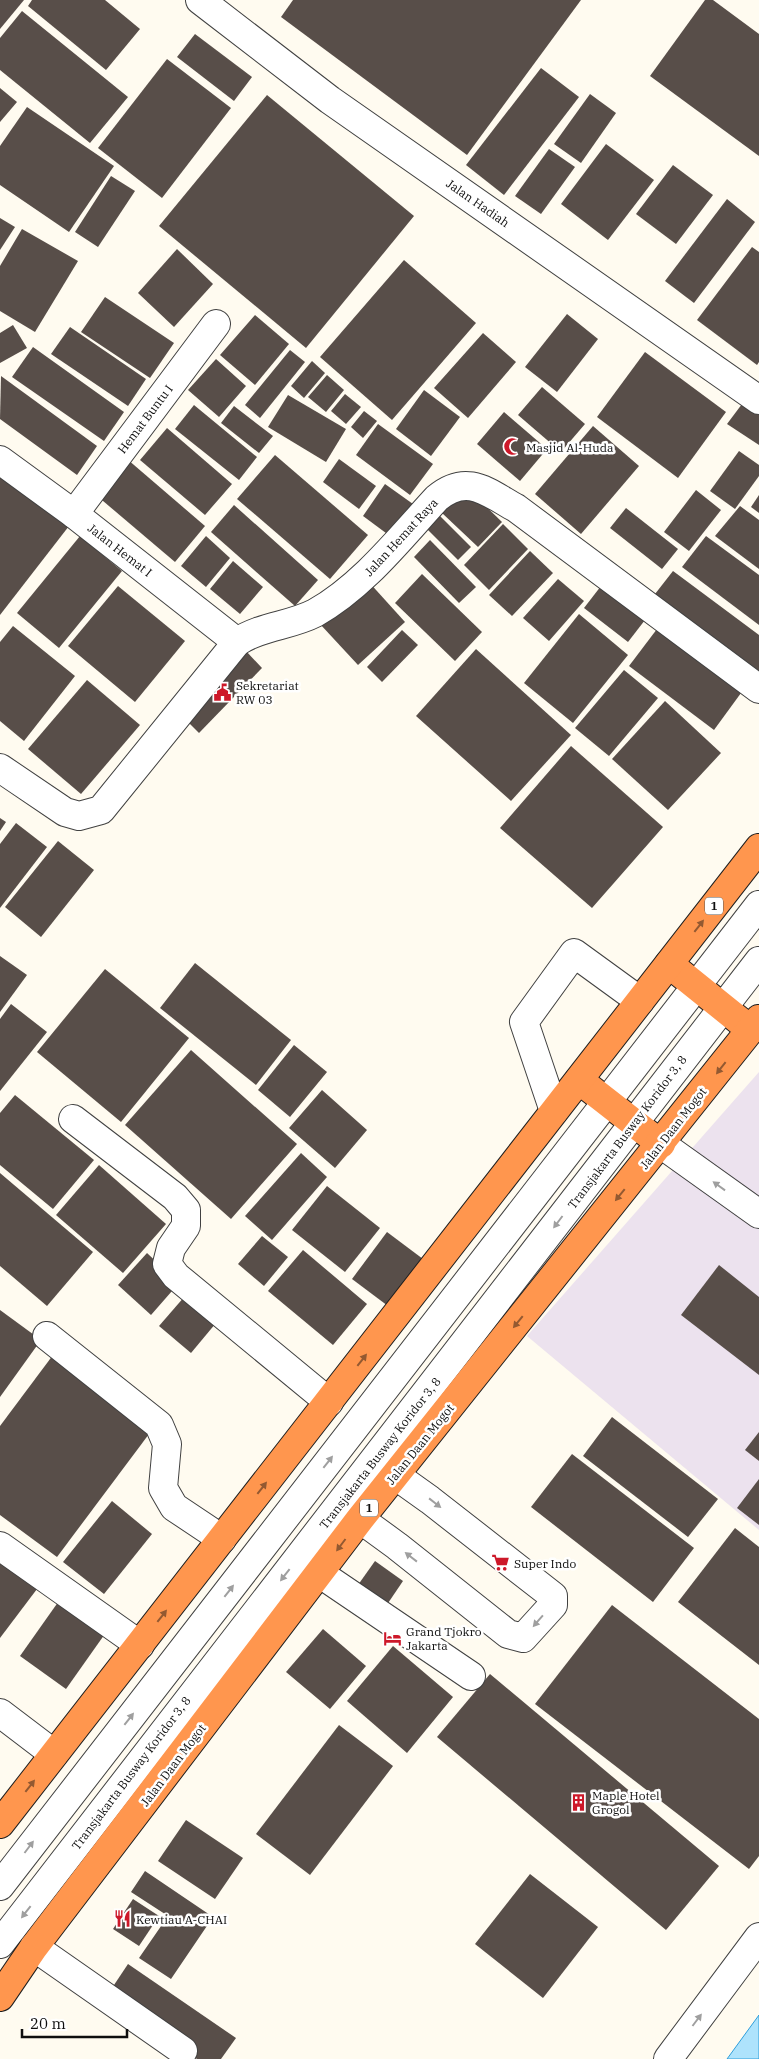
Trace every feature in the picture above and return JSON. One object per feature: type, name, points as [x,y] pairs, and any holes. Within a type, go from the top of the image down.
[{"type":"highway","name":"1","points":[[0,1824],[759,848]]},
{"type":"highway","points":[[669,964],[722,1007],[756,1028]]},
{"type":"highway","name":"Jalan Daan Mogot","points":[[0,1997],[34,1947],[360,1519],[756,1028]]},
{"type":"highway","points":[[579,1080],[661,1144]]},
{"type":"street","name":"Jalan Hadiah","points":[[200,0],[330,100],[759,400]]},
{"type":"street","name":"Hemat Buntu I","points":[[74,514],[216,324]]},
{"type":"street","name":"Jalan Hemat I","points":[[0,460],[74,514],[237,642]]},
{"type":"street","name":"Jalan Hemat Raya","points":[[0,768],[65,812],[79,816],[101,810],[237,642],[251,633],[314,614],[339,598],[363,577],[442,493],[448,488],[460,485],[476,486],[516,508],[759,689]]},
{"type":"street","points":[[0,1886],[759,905]]},
{"type":"street","points":[[554,1111],[524,1022],[574,953],[640,1002]]},
{"type":"street","name":"Transjakarta Busway Koridor 3, 8","points":[[0,1944],[192,1694],[466,1344],[722,1007],[759,962]]},
{"type":"street","points":[[74,1119],[175,1197],[186,1210],[186,1226],[171,1248],[167,1264],[176,1276],[329,1402]]},
{"type":"street","points":[[661,1144],[759,1214]]},
{"type":"street","points":[[47,1336],[159,1425],[167,1444],[163,1488],[174,1506],[222,1540]]},
{"type":"street","points":[[360,1519],[398,1546],[508,1634],[523,1638],[552,1605],[553,1596],[395,1475]]},
{"type":"street","points":[[0,1546],[140,1645]]},
{"type":"street","points":[[319,1574],[471,1676]]},
{"type":"street","points":[[0,1713],[54,1754]]},
{"type":"street","points":[[668,2059],[759,1937]]},
{"type":"street","points":[[34,1947],[183,2051]]},
{"type":"shaded area","points":[[759,1072],[759,1530],[527,1336]]},
{"type":"water","points":[[759,2015],[759,2059],[727,2059]]},
{"type":"building","points":[[0,0],[24,0],[0,29]]},
{"type":"building","points":[[32,0],[105,0],[140,29],[106,70],[28,6]]},
{"type":"building","points":[[293,0],[581,0],[467,155],[281,17]]},
{"type":"building","points":[[705,0],[713,0],[759,34],[759,156],[650,76]]},
{"type":"building","points":[[22,11],[128,97],[90,143],[0,70],[0,38]]},
{"type":"building","points":[[195,34],[252,77],[234,101],[177,57]]},
{"type":"building","points":[[167,59],[231,108],[162,198],[98,148]]},
{"type":"building","points":[[541,68],[579,97],[504,195],[466,165]]},
{"type":"building","points":[[0,88],[17,102],[0,122]]},
{"type":"building","points":[[590,94],[616,113],[581,163],[554,144]]},
{"type":"building","points":[[267,95],[414,216],[306,348],[159,226]]},
{"type":"building","points":[[27,107],[114,166],[69,232],[0,185],[0,146]]},
{"type":"building","points":[[606,144],[654,180],[608,240],[561,204]]},
{"type":"building","points":[[549,149],[575,167],[541,214],[515,196]]},
{"type":"building","points":[[673,165],[713,195],[676,244],[636,214]]},
{"type":"building","points":[[111,176],[135,191],[98,247],[75,232]]},
{"type":"building","points":[[727,199],[755,222],[694,303],[665,281]]},
{"type":"building","points":[[0,218],[15,227],[0,250]]},
{"type":"building","points":[[22,229],[78,261],[35,332],[0,311],[0,266]]},
{"type":"building","points":[[752,247],[759,252],[759,362],[757,365],[697,320]]},
{"type":"building","points":[[177,249],[213,284],[174,327],[138,293]]},
{"type":"building","points":[[404,260],[476,323],[392,420],[320,357]]},
{"type":"building","points":[[105,297],[174,343],[150,378],[81,332]]},
{"type":"building","points":[[567,314],[598,339],[557,392],[525,367]]},
{"type":"building","points":[[255,315],[289,344],[255,385],[220,355]]},
{"type":"building","points":[[13,325],[27,348],[0,363],[0,333]]},
{"type":"building","points":[[70,327],[146,379],[128,406],[51,354]]},
{"type":"building","points":[[483,333],[516,362],[468,418],[434,388]]},
{"type":"building","points":[[33,347],[124,412],[104,441],[12,377]]},
{"type":"building","points":[[290,350],[305,362],[260,418],[245,405]]},
{"type":"building","points":[[645,352],[726,412],[678,478],[597,417]]},
{"type":"building","points":[[216,359],[246,386],[219,417],[188,390]]},
{"type":"building","points":[[312,361],[325,373],[304,398],[291,386]]},
{"type":"building","points":[[327,375],[344,390],[326,412],[308,397]]},
{"type":"building","points":[[1,376],[97,446],[77,475],[0,419]]},
{"type":"building","points":[[542,387],[585,424],[561,452],[518,415]]},
{"type":"building","points":[[424,390],[460,417],[431,456],[396,429]]},
{"type":"building","points":[[345,394],[361,407],[346,424],[331,411]]},
{"type":"building","points":[[288,395],[346,429],[326,462],[268,427]]},
{"type":"building","points":[[742,404],[759,415],[759,445],[727,424]]},
{"type":"building","points":[[194,405],[257,457],[239,480],[175,429]]},
{"type":"building","points":[[234,406],[273,436],[259,453],[221,423]]},
{"type":"building","points":[[364,411],[377,421],[363,438],[351,427]]},
{"type":"building","name":"Masjid Al-Huda","points":[[504,412],[547,449],[520,481],[477,444]]},
{"type":"building","points":[[378,424],[433,464],[410,495],[356,455]]},
{"type":"building","points":[[593,426],[639,466],[581,534],[535,494]]},
{"type":"building","points":[[167,428],[232,484],[205,515],[140,460]]},
{"type":"building","points":[[739,451],[759,465],[759,476],[735,509],[710,491]]},
{"type":"building","points":[[275,455],[368,535],[330,579],[237,499]]},
{"type":"building","points":[[127,459],[205,526],[175,562],[96,495]]},
{"type":"building","points":[[339,459],[376,486],[359,509],[323,482]]},
{"type":"building","points":[[0,472],[69,526],[0,615]]},
{"type":"building","points":[[385,484],[413,504],[390,536],[363,516]]},
{"type":"building","points":[[466,487],[502,522],[478,547],[442,513]]},
{"type":"building","points":[[696,490],[721,510],[689,551],[664,532]]},
{"type":"building","points":[[759,495],[759,513],[751,507]]},
{"type":"building","points":[[234,505],[318,580],[295,606],[211,532]]},
{"type":"building","points":[[740,506],[759,520],[759,569],[715,536]]},
{"type":"building","points":[[626,508],[678,549],[662,569],[610,528]]},
{"type":"building","points":[[438,514],[471,547],[458,560],[425,527]]},
{"type":"building","points":[[503,524],[528,549],[489,590],[464,565]]},
{"type":"building","points":[[80,536],[122,571],[59,648],[17,613]]},
{"type":"building","points":[[206,536],[230,558],[206,587],[181,566]]},
{"type":"building","points":[[706,536],[759,575],[759,625],[682,567]]},
{"type":"building","points":[[430,540],[476,587],[459,603],[414,557]]},
{"type":"building","points":[[530,551],[553,573],[512,616],[489,595]]},
{"type":"building","points":[[233,561],[263,587],[240,614],[210,589]]},
{"type":"building","points":[[673,571],[759,635],[759,671],[655,594]]},
{"type":"building","points":[[422,574],[482,632],[455,661],[395,603]]},
{"type":"building","points":[[558,579],[584,601],[549,641],[523,618]]},
{"type":"building","points":[[367,580],[405,622],[358,665],[320,624]]},
{"type":"building","points":[[118,586],[185,641],[135,702],[68,646]]},
{"type":"building","points":[[601,586],[645,620],[628,642],[584,608]]},
{"type":"building","points":[[579,614],[628,655],[573,723],[524,683]]},
{"type":"building","points":[[13,626],[75,676],[24,741],[0,721],[0,642]]},
{"type":"building","points":[[657,629],[741,693],[714,730],[629,666]]},
{"type":"building","points":[[402,630],[418,645],[382,682],[367,667]]},
{"type":"building","points":[[476,649],[571,735],[511,801],[416,716]]},
{"type":"building","name":"Sekretariat RW 03","points":[[246,651],[262,668],[199,733],[183,717]]},
{"type":"building","points":[[624,670],[658,698],[609,756],[575,728]]},
{"type":"building","points":[[87,680],[140,725],[81,794],[28,749]]},
{"type":"building","points":[[665,701],[721,753],[668,810],[612,759]]},
{"type":"building","points":[[571,746],[663,827],[592,908],[500,828]]},
{"type":"building","points":[[0,818],[6,822],[0,831]]},
{"type":"building","points":[[16,823],[47,847],[0,908],[0,844]]},
{"type":"building","points":[[58,841],[94,870],[41,937],[5,907]]},
{"type":"building","points":[[0,956],[27,975],[0,1012]]},
{"type":"building","points":[[195,963],[291,1040],[256,1085],[160,1008]]},
{"type":"building","points":[[105,969],[189,1038],[121,1122],[37,1052]]},
{"type":"building","points":[[11,1004],[47,1032],[0,1091],[0,1019]]},
{"type":"building","points":[[294,1045],[327,1072],[290,1117],[258,1090]]},
{"type":"building","points":[[191,1050],[297,1144],[231,1219],[125,1125]]},
{"type":"building","points":[[322,1090],[367,1130],[335,1168],[289,1128]]},
{"type":"building","points":[[15,1095],[94,1160],[53,1209],[0,1165],[0,1113]]},
{"type":"building","points":[[301,1153],[327,1177],[272,1240],[245,1216]]},
{"type":"building","points":[[99,1165],[166,1224],[123,1273],[56,1215]]},
{"type":"building","points":[[0,1173],[93,1252],[47,1306],[0,1266]]},
{"type":"building","points":[[327,1186],[380,1228],[345,1272],[292,1230]]},
{"type":"building","points":[[387,1232],[423,1259],[388,1306],[352,1279]]},
{"type":"building","points":[[262,1236],[288,1257],[264,1286],[238,1264]]},
{"type":"building","points":[[303,1250],[367,1304],[333,1345],[268,1291]]},
{"type":"building","points":[[147,1253],[179,1283],[151,1315],[118,1285]]},
{"type":"building","points":[[719,1265],[759,1297],[759,1375],[681,1315]]},
{"type":"building","points":[[185,1296],[216,1323],[191,1353],[159,1326]]},
{"type":"building","points":[[0,1310],[41,1340],[0,1397]]},
{"type":"building","points":[[56,1351],[155,1426],[57,1557],[0,1515],[0,1426]]},
{"type":"building","points":[[612,1417],[718,1499],[688,1537],[583,1456]]},
{"type":"building","points":[[759,1432],[759,1461],[745,1450]]},
{"type":"building","points":[[572,1454],[694,1548],[653,1602],[531,1507]]},
{"type":"building","points":[[759,1479],[759,1525],[737,1508]]},
{"type":"building","points":[[112,1501],[152,1534],[104,1594],[63,1562]]},
{"type":"building","points":[[735,1528],[759,1547],[759,1665],[678,1602]]},
{"type":"building","points":[[1,1561],[37,1589],[0,1638],[0,1563]]},
{"type":"building","points":[[375,1561],[403,1581],[382,1612],[353,1592]]},
{"type":"building","points":[[61,1598],[107,1631],[66,1689],[20,1656]]},
{"type":"building","points":[[612,1605],[759,1719],[759,1856],[749,1869],[535,1704]]},
{"type":"building","points":[[323,1629],[366,1666],[330,1709],[286,1672]]},
{"type":"building","points":[[393,1646],[453,1697],[407,1753],[347,1701]]},
{"type":"building","name":"Maple Hotel Grogol","points":[[490,1674],[719,1866],[666,1930],[437,1737]]},
{"type":"building","points":[[339,1725],[393,1766],[310,1875],[256,1834]]},
{"type":"building","points":[[186,1820],[243,1858],[215,1899],[158,1861]]},
{"type":"building","points":[[145,1871],[213,1917],[171,1979],[139,1958],[168,1916],[131,1892]]},
{"type":"building","points":[[530,1874],[598,1927],[543,1998],[475,1944]]},
{"type":"building","points":[[133,1899],[159,1916],[139,1946],[113,1929]]},
{"type":"building","points":[[128,1964],[236,2038],[221,2059],[197,2059],[106,1997]]},
{"type":"place","name":"Masjid Al-Huda","points":[[512,447]]},
{"type":"place","name":"Sekretariat RW 03","points":[[222,692]]},
{"type":"place","name":"Super Indo","points":[[500,1563]]},
{"type":"place","name":"Grand Tjokro Jakarta","points":[[392,1638]]},
{"type":"place","name":"Maple Hotel Grogol","points":[[578,1802]]},
{"type":"place","name":"Kewtiau A-CHAI","points":[[122,1919]]}]
